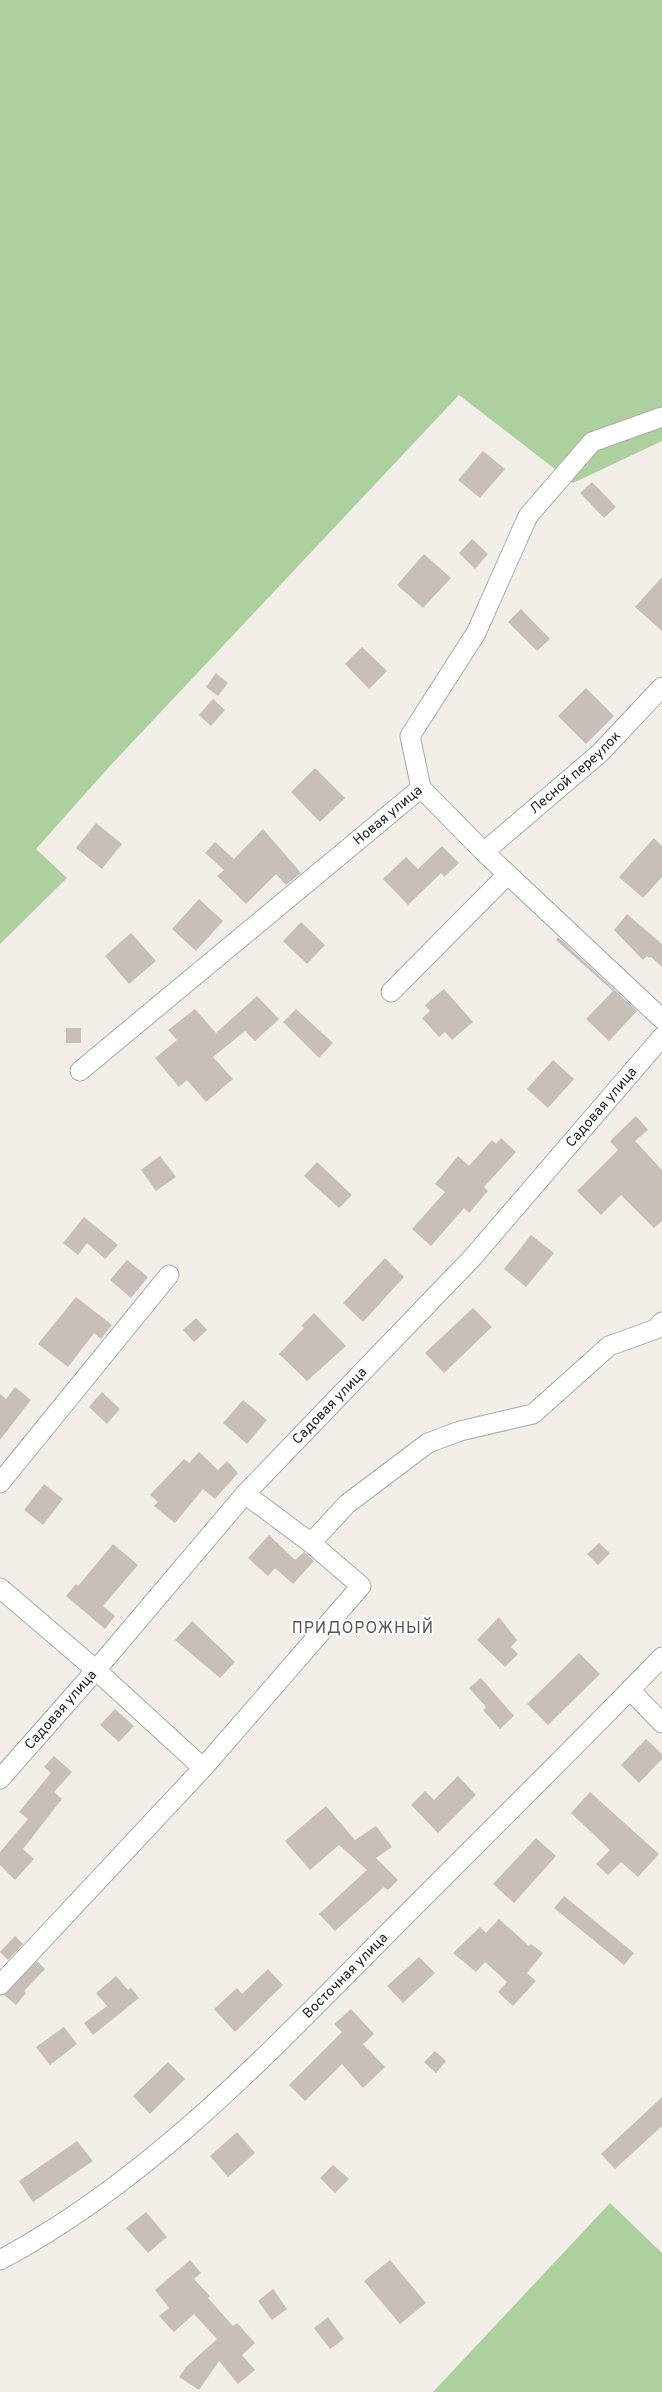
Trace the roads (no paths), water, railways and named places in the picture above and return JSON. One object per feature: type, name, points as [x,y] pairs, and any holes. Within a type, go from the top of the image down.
[{"type":"street","name":"Новая улица","points":[[80,1071],[422,788],[410,736],[476,633],[528,516],[592,442],[662,417]]},
{"type":"street","name":"Лесной переулок","points":[[484,852],[600,753],[662,687]]},
{"type":"street","points":[[422,788],[507,875],[662,1019]]},
{"type":"street","points":[[391,992],[507,875]]},
{"type":"street","name":"Садовая улица","points":[[0,1779],[96,1670],[245,1494],[473,1258],[662,1037]]},
{"type":"street","points":[[0,1483],[169,1275]]},
{"type":"street","points":[[311,1542],[347,1504],[428,1443],[460,1432],[532,1414],[609,1346],[656,1329],[662,1322]]},
{"type":"street","points":[[0,1985],[203,1768],[361,1586],[311,1542],[245,1494]]},
{"type":"street","points":[[0,1588],[96,1670],[203,1768]]},
{"type":"street","name":"Восточная улица","points":[[0,2260],[62,2224],[165,2146],[269,2053],[662,1657]]},
{"type":"street","points":[[630,1690],[662,1723]]},
{"type":"district","name":"ПРИДОРОЖНЫЙ","points":[[363,1629]]}]
